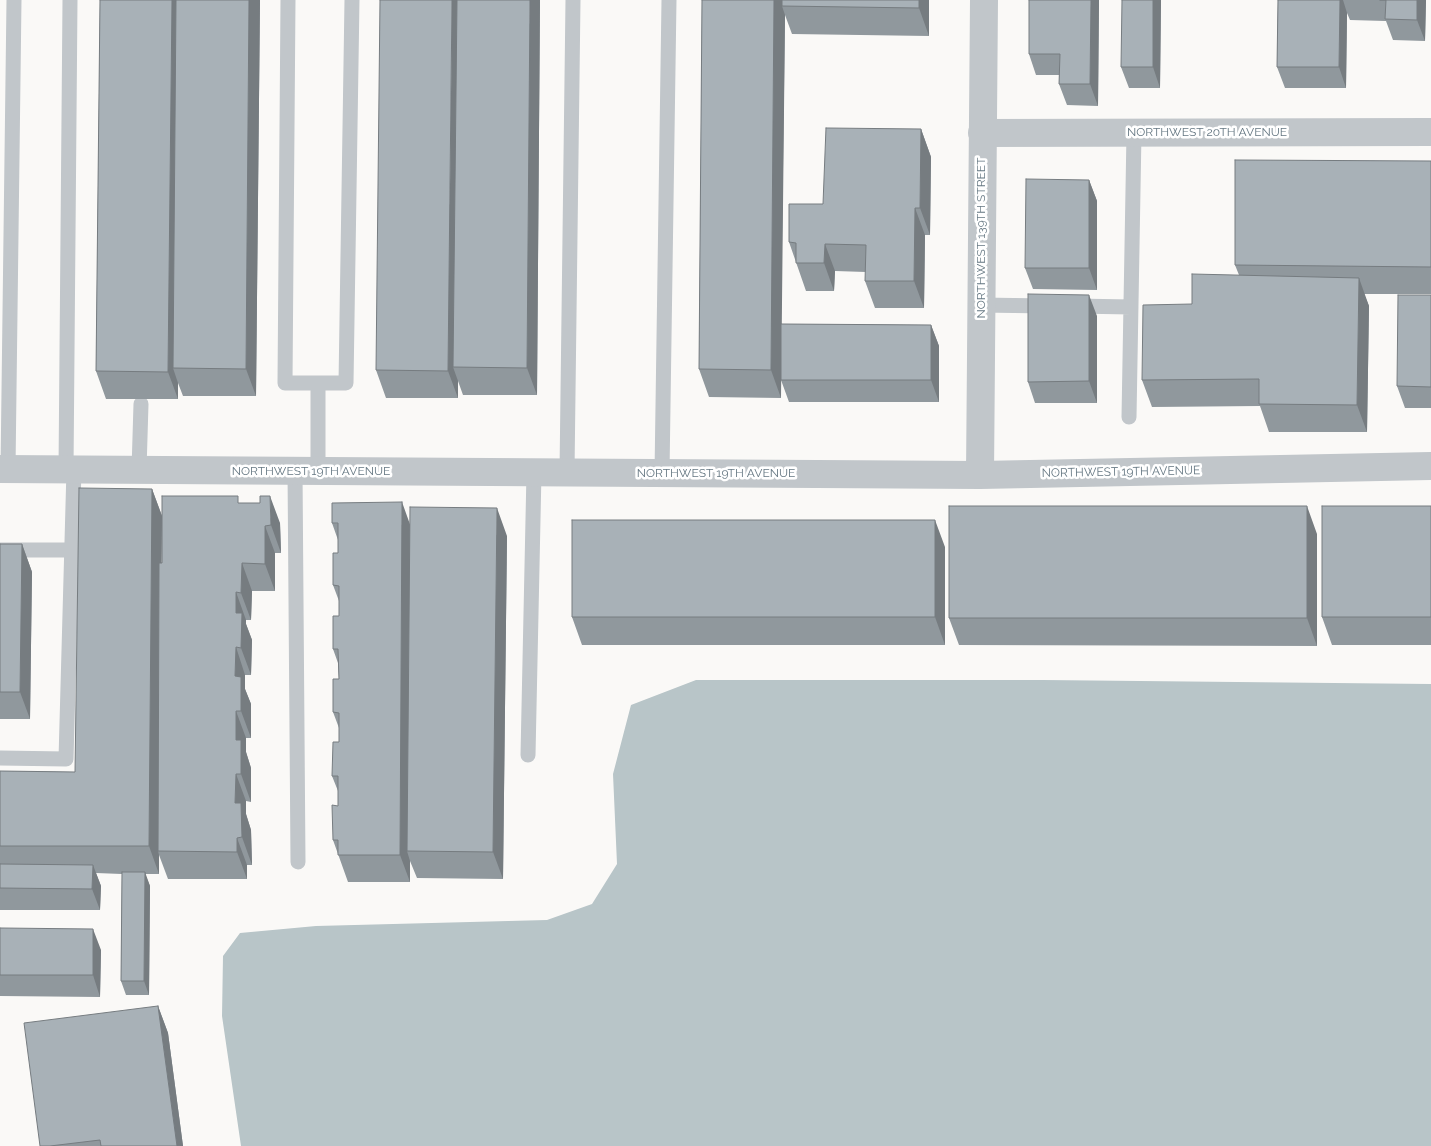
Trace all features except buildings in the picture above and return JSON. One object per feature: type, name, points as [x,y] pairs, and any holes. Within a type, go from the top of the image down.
[{"type":"street","name":"NORTHWEST 139TH STREET","points":[[980,475],[984,0]]},
{"type":"street","name":"NORTHWEST 20TH AVENUE","points":[[982,133],[1431,132]]},
{"type":"street","name":"NORTHWEST 19TH AVENUE","points":[[4,469],[980,475],[1431,466]]},
{"type":"lane","points":[[4,469],[14,0]]},
{"type":"lane","points":[[0,758],[66,759],[72,550],[70,469],[70,0]]},
{"type":"lane","points":[[288,0],[285,383],[346,383],[352,0]]},
{"type":"lane","points":[[566,472],[573,0]]},
{"type":"lane","points":[[662,473],[669,0]]},
{"type":"lane","points":[[1129,417],[1134,133]]},
{"type":"lane","points":[[981,305],[1131,307]]},
{"type":"lane","points":[[298,862],[306,471],[318,383]]},
{"type":"lane","points":[[138,470],[141,404]]},
{"type":"lane","points":[[528,755],[534,472]]},
{"type":"lane","points":[[0,550],[72,550]]},
{"type":"shaded area","points":[[696,680],[1043,680],[1431,684],[1431,1146],[241,1146],[222,1016],[223,956],[240,933],[316,926],[547,920],[592,904],[617,864],[613,774],[631,705]]}]
